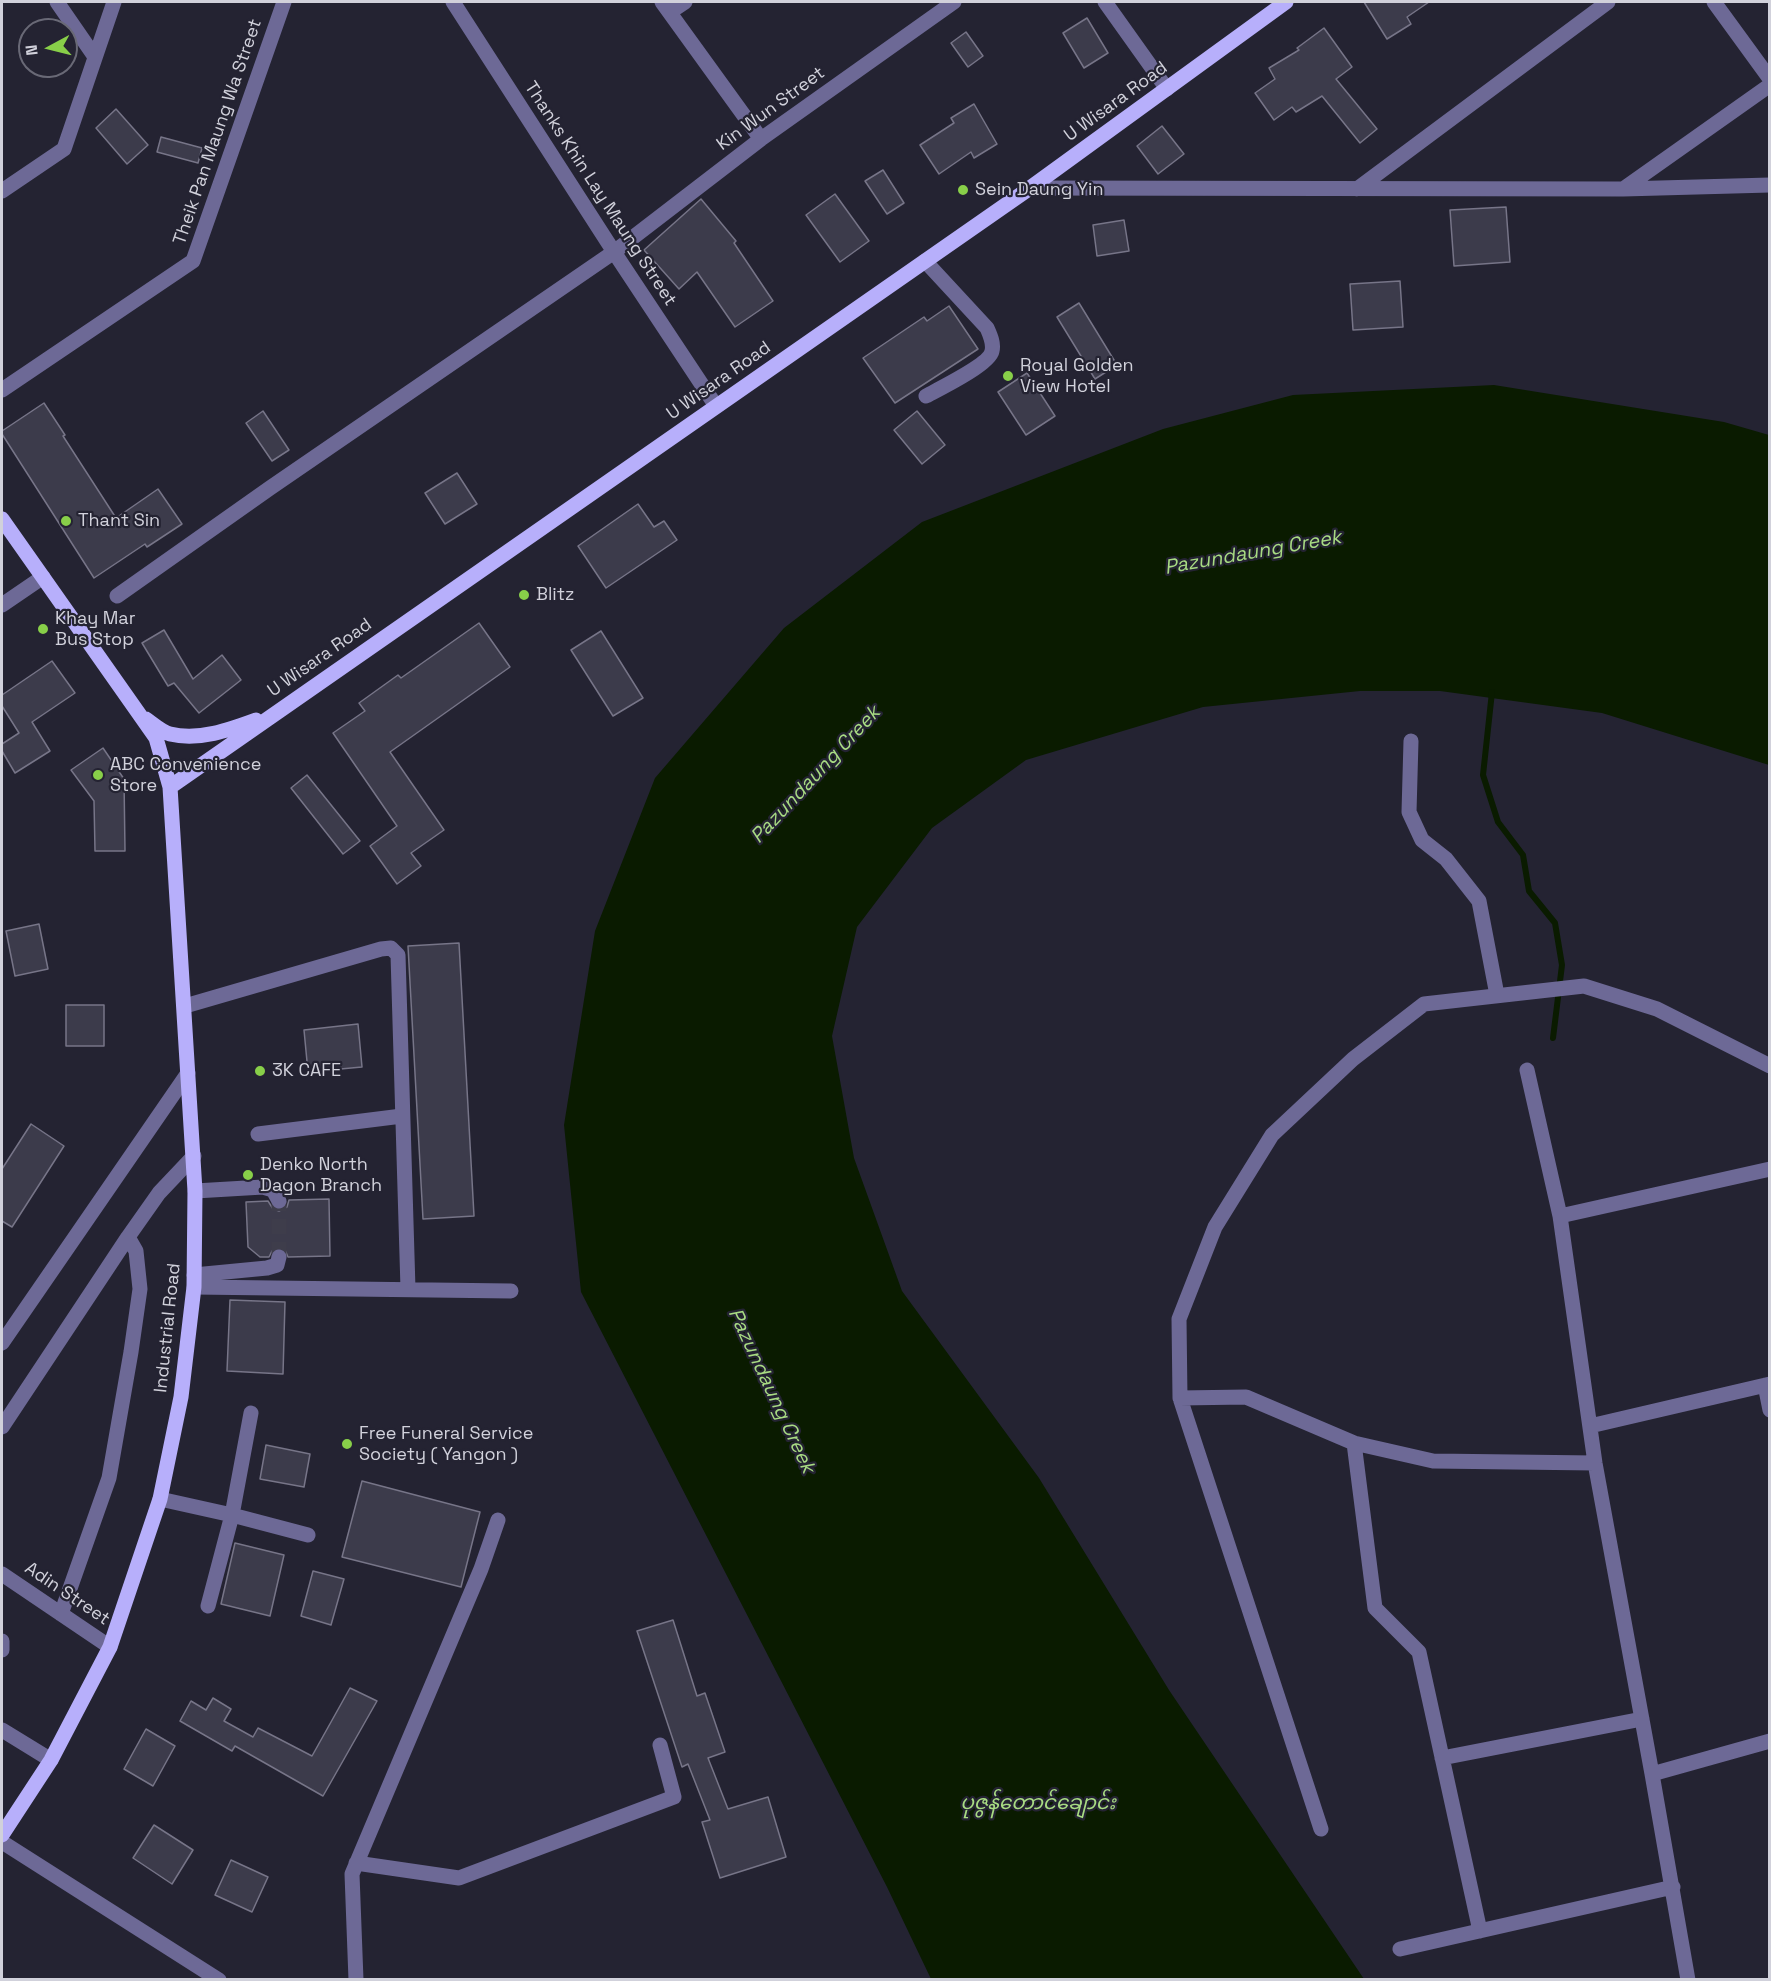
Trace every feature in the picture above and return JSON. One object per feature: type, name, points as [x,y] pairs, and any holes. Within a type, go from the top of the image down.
[{"type":"main road","name":"U Wisara Road","points":[[170,786],[1030,188],[1286,2]]},
{"type":"main road","name":"Industrial Road","points":[[2,519],[156,738],[170,786],[195,1191],[194,1281],[181,1397],[160,1499],[110,1647],[51,1760],[2,1834]]},
{"type":"main road","points":[[139,715],[169,734],[203,736],[233,728],[278,711]]},
{"type":"street","points":[[57,2],[95,57]]},
{"type":"street","points":[[2,191],[64,149],[114,2]]},
{"type":"street","name":"Theik Pan Maung Wa Street","points":[[2,390],[193,261],[284,2]]},
{"type":"street","name":"Thanks Khin Lay Maung Street","points":[[453,2],[716,406]]},
{"type":"street","points":[[685,2],[666,7],[761,139]]},
{"type":"street","name":"Kin Wun Street","points":[[117,596],[614,252],[761,139],[954,2]]},
{"type":"street","points":[[1105,2],[1167,89]]},
{"type":"street","points":[[1357,189],[1608,2]]},
{"type":"street","points":[[1714,2],[1770,79]]},
{"type":"street","points":[[1623,189],[1770,85]]},
{"type":"street","points":[[1030,188],[1623,189],[1770,185]]},
{"type":"street","points":[[925,261],[987,328],[992,342],[992,353],[984,363],[926,396]]},
{"type":"street","points":[[2,605],[43,577]]},
{"type":"street","points":[[1411,741],[1408,812],[1422,840],[1446,859],[1479,901],[1497,995]]},
{"type":"street","points":[[184,1006],[381,949],[391,948],[398,955],[408,1290]]},
{"type":"street","points":[[1321,1828],[1180,1398],[1179,1318],[1215,1227],[1272,1136],[1353,1059],[1424,1004],[1584,986],[1658,1009],[1770,1066]]},
{"type":"street","points":[[1527,1070],[1560,1216],[1595,1463],[1688,1980]]},
{"type":"street","points":[[2,1343],[188,1073]]},
{"type":"street","points":[[258,1134],[402,1116]]},
{"type":"street","points":[[2,1428],[159,1193],[194,1156]]},
{"type":"street","points":[[1560,1216],[1770,1169]]},
{"type":"street","points":[[195,1191],[263,1188],[273,1190],[279,1201]]},
{"type":"street","points":[[61,1614],[109,1478],[140,1289],[136,1251],[128,1237]]},
{"type":"street","points":[[194,1281],[267,1268],[277,1265],[279,1257]]},
{"type":"street","points":[[194,1281],[408,1290],[511,1291]]},
{"type":"street","points":[[1590,1425],[1767,1384],[1770,1410]]},
{"type":"street","points":[[1180,1398],[1246,1397],[1354,1443],[1433,1461],[1595,1463]]},
{"type":"street","points":[[208,1606],[232,1515],[251,1413]]},
{"type":"street","points":[[1354,1443],[1375,1608],[1419,1652],[1480,1931]]},
{"type":"street","points":[[160,1499],[308,1535]]},
{"type":"street","points":[[356,1980],[352,1874],[482,1569],[498,1520]]},
{"type":"street","name":"Adin Street","points":[[2,1574],[110,1647]]},
{"type":"street","points":[[2,1641],[2,1650]]},
{"type":"street","points":[[1442,1758],[1642,1719]]},
{"type":"street","points":[[2,1731],[51,1760]]},
{"type":"street","points":[[1652,1774],[1770,1741]]},
{"type":"street","points":[[356,1863],[459,1878],[674,1797],[660,1745]]},
{"type":"street","points":[[2,1842],[219,1980]]},
{"type":"street","points":[[1400,1949],[1673,1887]]},
{"type":"water","name":"ပုဇွန်တောင်ချောင်း","points":[[1494,385],[1724,422],[1769,435],[1769,765],[1602,713],[1440,691],[1360,691],[1203,707],[1026,760],[932,828],[857,927],[832,1036],[854,1158],[902,1291],[1039,1478],[1169,1690],[1364,1979],[931,1979],[887,1887],[581,1292],[564,1125],[595,931],[655,778],[784,628],[922,522],[1163,429],[1293,395]]},
{"type":"building","points":[[1364,2],[1429,2],[1407,17],[1411,24],[1387,39]]},
{"type":"building","points":[[1087,18],[1108,53],[1084,68],[1063,33]]},
{"type":"building","points":[[1324,28],[1352,67],[1336,79],[1377,129],[1360,143],[1322,96],[1296,112],[1292,107],[1274,120],[1255,93],[1275,79],[1269,68],[1299,50],[1297,48]]},
{"type":"building","points":[[966,32],[983,56],[968,67],[951,43]]},
{"type":"building","points":[[974,104],[997,144],[974,158],[971,152],[939,174],[920,145],[954,123],[951,118]]},
{"type":"building","points":[[116,109],[148,145],[127,164],[96,128]]},
{"type":"building","points":[[1162,126],[1184,154],[1158,174],[1137,146]]},
{"type":"building","points":[[161,137],[202,148],[198,163],[157,152]]},
{"type":"building","points":[[883,170],[904,203],[887,214],[865,181]]},
{"type":"building","points":[[835,194],[869,241],[840,262],[806,215]]},
{"type":"building","points":[[701,199],[736,241],[734,243],[773,301],[735,327],[697,272],[679,289],[644,250]]},
{"type":"building","points":[[1506,207],[1510,262],[1454,266],[1450,210]]},
{"type":"building","points":[[1124,220],[1129,251],[1097,256],[1093,225]]},
{"type":"building","points":[[1400,281],[1403,327],[1353,330],[1350,284]]},
{"type":"building","points":[[1079,303],[1117,365],[1095,379],[1057,317]]},
{"type":"building","points":[[949,306],[978,349],[895,403],[863,358],[924,317],[927,321]]},
{"type":"building","points":[[1027,373],[1055,416],[1026,435],[998,392]]},
{"type":"building","points":[[44,403],[116,518],[158,489],[182,524],[147,547],[145,544],[94,578],[2,434],[2,431]]},
{"type":"building","points":[[263,411],[289,450],[272,461],[246,423]]},
{"type":"building","points":[[917,411],[945,445],[922,464],[894,430]]},
{"type":"building","points":[[457,473],[477,504],[445,524],[425,493]]},
{"type":"building","points":[[638,504],[654,527],[664,521],[677,540],[606,588],[578,546]]},
{"type":"building","points":[[479,623],[510,667],[390,752],[444,830],[411,853],[421,866],[397,884],[370,846],[397,826],[333,733],[365,711],[359,703],[398,675],[401,678]]},
{"type":"building","points":[[164,630],[193,679],[222,655],[241,680],[199,713],[174,683],[168,686],[142,643]]},
{"type":"building","points":[[601,631],[643,698],[613,716],[571,650]]},
{"type":"building","points":[[52,661],[75,693],[32,722],[50,751],[15,773],[2,751],[2,744],[19,733],[2,706],[2,695]]},
{"type":"building","points":[[103,748],[124,779],[125,851],[95,851],[94,801],[71,770]]},
{"type":"building","points":[[307,775],[360,841],[343,854],[291,788]]},
{"type":"building","points":[[39,924],[48,969],[15,976],[6,931]]},
{"type":"building","points":[[459,943],[474,1216],[423,1219],[408,946]]},
{"type":"building","points":[[66,1005],[104,1005],[104,1046],[66,1046]]},
{"type":"building","points":[[358,1024],[362,1067],[308,1072],[304,1030]]},
{"type":"building","points":[[31,1124],[64,1146],[12,1227],[2,1221],[2,1169]]},
{"type":"building","points":[[329,1199],[330,1256],[288,1257],[285,1250],[277,1248],[269,1257],[260,1257],[248,1247],[246,1202],[268,1201],[273,1209],[279,1211],[287,1207],[289,1200]]},
{"type":"building","points":[[230,1300],[285,1302],[283,1374],[227,1371]]},
{"type":"building","points":[[266,1445],[310,1454],[304,1487],[260,1479]]},
{"type":"building","points":[[362,1481],[480,1512],[461,1587],[342,1557]]},
{"type":"building","points":[[235,1543],[284,1555],[270,1616],[221,1604]]},
{"type":"building","points":[[313,1571],[344,1579],[331,1625],[301,1616]]},
{"type":"building","points":[[673,1620],[697,1696],[705,1693],[725,1752],[708,1758],[728,1809],[768,1797],[786,1857],[720,1878],[702,1822],[710,1820],[688,1764],[682,1767],[637,1631]]},
{"type":"building","points":[[350,1688],[377,1701],[323,1796],[235,1746],[232,1751],[180,1721],[191,1701],[206,1710],[213,1698],[231,1709],[224,1721],[253,1737],[258,1728],[312,1756]]},
{"type":"building","points":[[146,1729],[175,1746],[153,1786],[124,1769]]},
{"type":"building","points":[[154,1825],[193,1850],[172,1884],[133,1858]]},
{"type":"building","points":[[231,1860],[268,1877],[252,1912],[215,1895]]},
{"type":"waterway","points":[[1492,692],[1483,775],[1498,822],[1523,855],[1529,891],[1555,923],[1562,965],[1553,1038]]},
{"type":"tunnel","points":[[279,1201],[279,1257]]},
{"type":"place","name":"Sein Daung Yin","points":[[963,190]]},
{"type":"place","name":"Royal Golden View Hotel","points":[[1008,376]]},
{"type":"place","name":"Thant Sin","points":[[66,521]]},
{"type":"place","name":"Blitz","points":[[524,595]]},
{"type":"place","name":"Khay Mar Bus Stop","points":[[43,629]]},
{"type":"place","name":"ABC Convenience Store","points":[[98,775]]},
{"type":"place","name":"3K CAFE","points":[[260,1071]]},
{"type":"place","name":"Denko North Dagon Branch","points":[[248,1175]]},
{"type":"place","name":"Free Funeral Service Society ( Yangon )","points":[[347,1444]]},
{"type":"water label","name":"Pazundaung Creek","points":[[1253,553]]},
{"type":"water label","name":"Pazundaung Creek","points":[[816,775]]},
{"type":"water label","name":"Pazundaung Creek","points":[[771,1391]]}]
